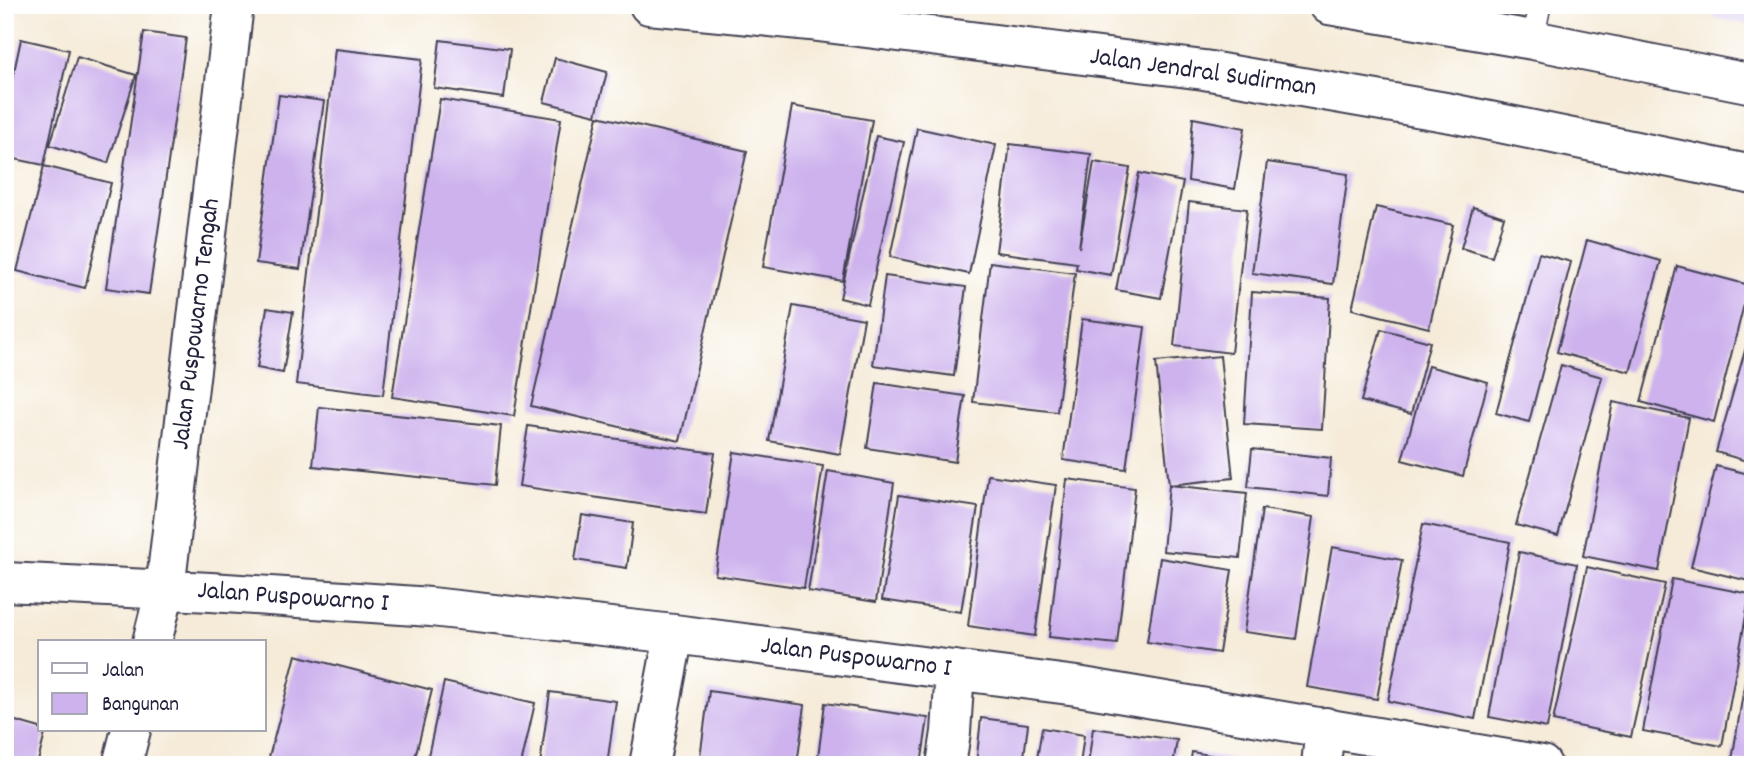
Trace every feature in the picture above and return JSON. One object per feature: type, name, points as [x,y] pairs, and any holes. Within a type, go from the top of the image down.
[{"type":"main road","name":"Jalan Puspowarno Tengah","points":[[152,640],[165,590],[234,5]]},
{"type":"main road","name":"Jalan Jendral Sudirman","points":[[649,5],[824,23],[1204,70],[1451,113],[1753,175]]},
{"type":"main road","points":[[1329,5],[1536,22],[1753,85]]},
{"type":"main road","name":"Jalan Puspowarno I","points":[[5,582],[431,607],[674,634],[1077,686],[1542,765]]},
{"type":"main road","points":[[649,765],[674,634]]},
{"type":"main road","points":[[946,765],[955,670]]},
{"type":"main road","points":[[1321,765],[1325,727]]},
{"type":"main road","points":[[122,765],[130,732]]},
{"type":"shaded area","points":[[1717,5],[1753,5],[1753,26],[1714,18]]},
{"type":"building","points":[[144,32],[186,38],[149,294],[106,288]]},
{"type":"building","points":[[21,39],[69,50],[44,165],[5,157],[5,114]]},
{"type":"building","points":[[440,40],[510,49],[504,98],[434,88]]},
{"type":"building","points":[[335,49],[422,59],[383,395],[296,384]]},
{"type":"building","points":[[77,57],[136,75],[108,163],[50,145]]},
{"type":"building","points":[[555,58],[607,72],[596,115],[544,102]]},
{"type":"building","points":[[279,95],[324,101],[300,269],[256,263]]},
{"type":"building","points":[[440,99],[561,119],[514,416],[392,397]]},
{"type":"building","points":[[792,106],[872,120],[843,281],[763,267]]},
{"type":"building","points":[[598,116],[747,151],[680,441],[531,406]]},
{"type":"building","points":[[1193,118],[1245,128],[1235,189],[1188,181]]},
{"type":"building","points":[[917,128],[996,145],[969,274],[890,257]]},
{"type":"building","points":[[876,136],[904,142],[868,305],[840,298]]},
{"type":"building","points":[[1010,144],[1091,154],[1079,248],[1094,162],[1130,168],[1111,275],[1076,269],[1077,263],[996,252]]},
{"type":"building","points":[[1267,162],[1348,174],[1333,284],[1252,273]]},
{"type":"building","points":[[44,166],[111,183],[85,288],[17,271]]},
{"type":"building","points":[[1139,173],[1183,182],[1161,298],[1116,290]]},
{"type":"building","points":[[1189,202],[1247,209],[1231,353],[1174,346]]},
{"type":"building","points":[[1376,207],[1453,225],[1429,328],[1352,309]]},
{"type":"building","points":[[1473,207],[1504,217],[1492,257],[1461,248]]},
{"type":"building","points":[[1587,240],[1661,261],[1630,372],[1557,352]]},
{"type":"building","points":[[1539,253],[1571,262],[1529,422],[1496,413]]},
{"type":"building","points":[[990,262],[1075,273],[1057,412],[973,402]]},
{"type":"building","points":[[1677,266],[1749,285],[1714,422],[1641,402]]},
{"type":"building","points":[[885,276],[966,287],[954,376],[873,365]]},
{"type":"building","points":[[1252,292],[1330,298],[1322,429],[1244,424]]},
{"type":"building","points":[[793,306],[864,319],[840,454],[769,441]]},
{"type":"building","points":[[267,308],[293,312],[283,373],[257,368]]},
{"type":"building","points":[[1082,319],[1145,327],[1126,469],[1063,460]]},
{"type":"building","points":[[1753,326],[1753,463],[1716,452]]},
{"type":"building","points":[[1381,329],[1430,342],[1411,414],[1361,401]]},
{"type":"building","points":[[1220,356],[1233,478],[1169,485],[1156,362]]},
{"type":"building","points":[[1561,365],[1602,377],[1558,536],[1516,525]]},
{"type":"building","points":[[1428,366],[1488,382],[1463,476],[1402,460]]},
{"type":"building","points":[[877,383],[965,396],[955,462],[867,448]]},
{"type":"building","points":[[1613,402],[1689,418],[1659,571],[1583,556]]},
{"type":"building","points":[[319,407],[501,426],[495,485],[313,466]]},
{"type":"building","points":[[528,426],[715,453],[706,514],[519,486]]},
{"type":"building","points":[[1252,449],[1331,458],[1328,496],[1248,487]]},
{"type":"building","points":[[734,452],[823,466],[804,588],[715,575]]},
{"type":"building","points":[[1716,466],[1753,475],[1753,582],[1691,567]]},
{"type":"building","points":[[828,471],[894,483],[876,602],[808,591]]},
{"type":"building","points":[[988,475],[1056,485],[1035,636],[968,626]]},
{"type":"building","points":[[1067,479],[1135,488],[1117,644],[1049,637]]},
{"type":"building","points":[[1169,485],[1247,493],[1240,558],[1163,551]]},
{"type":"building","points":[[899,495],[978,507],[961,612],[882,600]]},
{"type":"building","points":[[1262,509],[1314,517],[1296,639],[1244,632]]},
{"type":"building","points":[[582,515],[633,523],[627,568],[575,560]]},
{"type":"building","points":[[1423,524],[1510,542],[1475,719],[1388,701]]},
{"type":"building","points":[[1332,547],[1402,560],[1377,699],[1307,687]]},
{"type":"building","points":[[1519,552],[1577,564],[1547,728],[1489,717]]},
{"type":"building","points":[[1160,558],[1232,570],[1219,653],[1147,642]]},
{"type":"building","points":[[1587,567],[1665,584],[1631,737],[1553,721]]},
{"type":"building","points":[[1672,579],[1750,594],[1722,746],[1643,731]]},
{"type":"building","points":[[296,655],[432,690],[413,765],[281,765],[268,761]]},
{"type":"building","points":[[1747,669],[1753,670],[1753,764],[1732,760]]},
{"type":"building","points":[[444,682],[535,703],[521,765],[426,765]]},
{"type":"building","points":[[709,691],[805,705],[797,765],[699,765]]},
{"type":"building","points":[[550,692],[616,701],[607,765],[540,765]]},
{"type":"building","points":[[825,703],[928,718],[921,765],[817,765]]},
{"type":"building","points":[[5,718],[38,727],[38,732],[45,732],[37,765],[5,765]]},
{"type":"building","points":[[981,718],[1028,724],[1023,765],[976,765]]},
{"type":"building","points":[[1042,728],[1084,735],[1080,765],[1036,765]]},
{"type":"building","points":[[1093,728],[1177,740],[1173,765],[1088,765]]},
{"type":"building","points":[[1192,752],[1256,763],[1256,765],[1190,765]]}]
